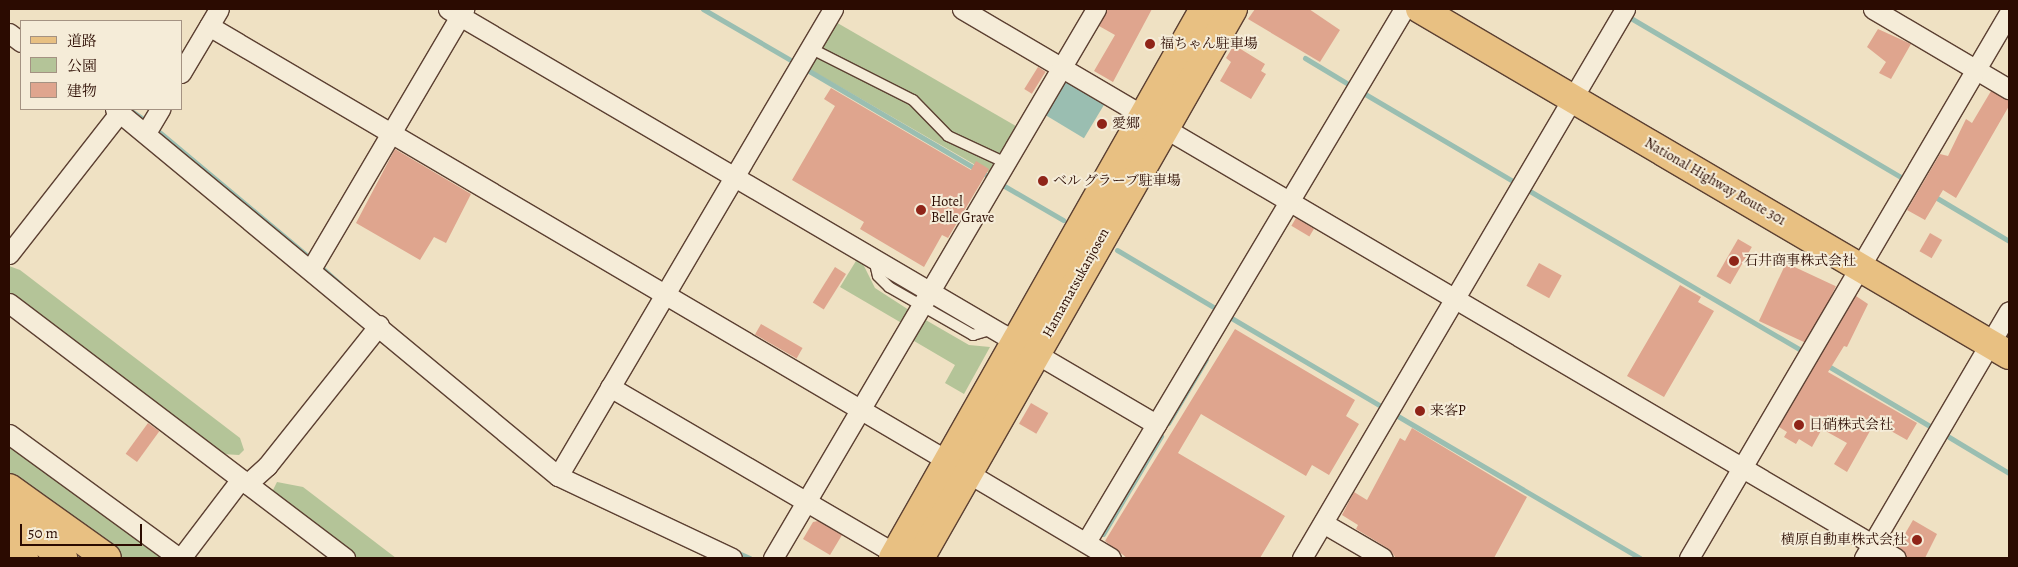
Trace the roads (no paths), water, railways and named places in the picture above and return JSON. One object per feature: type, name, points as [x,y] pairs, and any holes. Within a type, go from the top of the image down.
[{"type":"main road","name":"Hamamatsukanjosen","points":[[1154,121],[1204,9]]},
{"type":"main road","name":"Hamamatsukanjosen","points":[[903,557],[958,467],[1015,342],[1154,121],[1233,9]]},
{"type":"main road","name":"National Highway Route 301","points":[[1420,9],[2000,350]]},
{"type":"main road","points":[[9,488],[107,558]]},
{"type":"main road","points":[[9,514],[63,558]]},
{"type":"main road","points":[[9,546],[24,558]]},
{"type":"street","points":[[182,71],[219,9]]},
{"type":"street","points":[[558,476],[833,9]]},
{"type":"street","points":[[962,9],[1742,468],[1868,551],[1896,558]]},
{"type":"street","points":[[773,558],[1096,9]]},
{"type":"street","points":[[1086,549],[1156,424],[1161,423],[1404,9]]},
{"type":"street","points":[[1302,558],[1625,9]]},
{"type":"street","points":[[1873,9],[2009,89]]},
{"type":"street","points":[[311,269],[391,133],[457,11],[874,260],[926,299],[1015,342],[1156,424]]},
{"type":"street","points":[[1689,558],[2009,13]]},
{"type":"street","points":[[209,26],[958,467],[1086,549],[1111,558]]},
{"type":"street","points":[[9,33],[20,41]]},
{"type":"street","points":[[147,131],[159,110]]},
{"type":"street","points":[[9,254],[118,111],[147,131],[558,476],[732,558]]},
{"type":"street","points":[[9,303],[345,558]]},
{"type":"street","points":[[1868,551],[2000,350],[2009,311]]},
{"type":"street","points":[[9,434],[180,558],[244,482],[267,466],[379,326]]},
{"type":"street","points":[[610,387],[903,557]]},
{"type":"street","points":[[1323,523],[1383,558]]},
{"type":"lane","points":[[810,48],[913,100],[948,136],[1006,163]]},
{"type":"water","points":[[1067,79],[1106,102],[1084,138],[1045,115]]},
{"type":"waterway","points":[[703,9],[794,62]]},
{"type":"waterway","points":[[1629,17],[1906,180]]},
{"type":"waterway","points":[[1305,58],[1353,87]]},
{"type":"waterway","points":[[804,68],[990,177]]},
{"type":"waterway","points":[[1360,91],[1513,181]]},
{"type":"waterway","points":[[133,112],[143,119]]},
{"type":"waterway","points":[[158,131],[310,258]]},
{"type":"waterway","points":[[1001,184],[1063,220]]},
{"type":"waterway","points":[[1528,190],[1804,352]]},
{"type":"waterway","points":[[1932,195],[2009,241]]},
{"type":"waterway","points":[[1117,250],[1220,311]]},
{"type":"waterway","points":[[320,266],[340,284]]},
{"type":"waterway","points":[[1228,316],[1381,406]]},
{"type":"waterway","points":[[1813,357],[1933,428]]},
{"type":"waterway","points":[[1168,423],[1206,359]]},
{"type":"waterway","points":[[1396,415],[1640,558]]},
{"type":"waterway","points":[[1103,534],[1161,436]]},
{"type":"waterway","points":[[1949,437],[2009,473]]},
{"type":"waterway","points":[[734,551],[750,558]]},
{"type":"place","name":"福ちゃん駐車場","points":[[1150,44]]},
{"type":"place","name":"愛郷","points":[[1102,124]]},
{"type":"place","name":"ベル グラーブ駐車場","points":[[1043,181]]},
{"type":"place","name":"Hotel Belle Grave","points":[[921,210]]},
{"type":"place","name":"石井商事株式会社","points":[[1734,261]]},
{"type":"place","name":"来客P","points":[[1420,411]]},
{"type":"place","name":"日硝株式会社","points":[[1799,425]]},
{"type":"place","name":"横原自動車株式会社","points":[[1917,540]]}]
